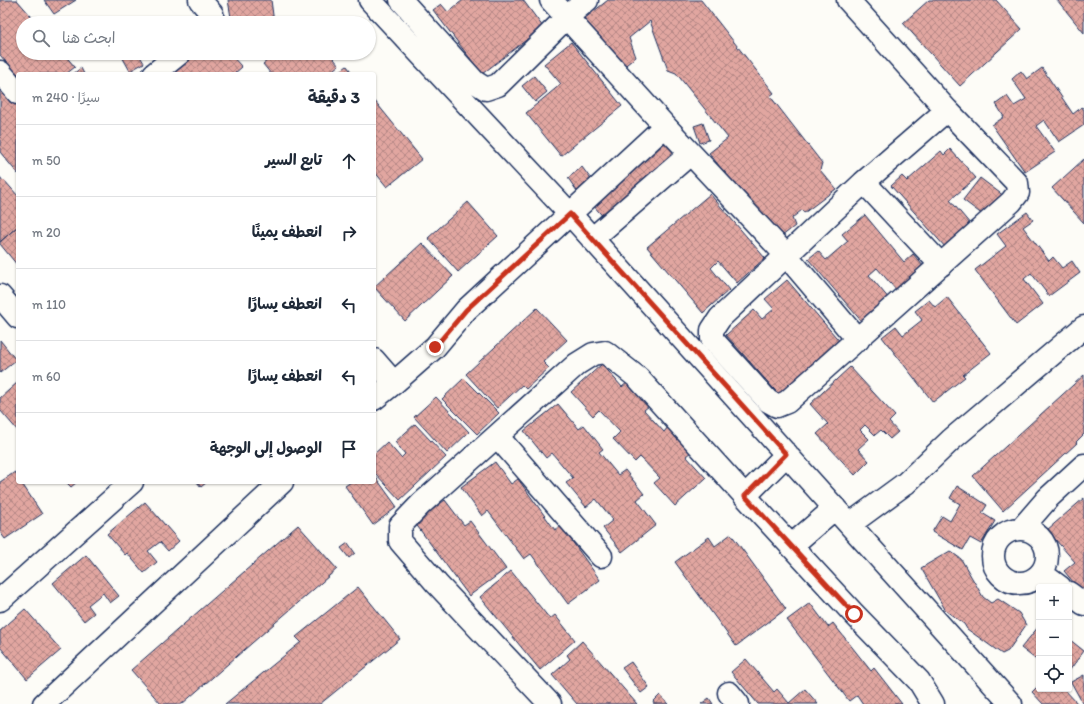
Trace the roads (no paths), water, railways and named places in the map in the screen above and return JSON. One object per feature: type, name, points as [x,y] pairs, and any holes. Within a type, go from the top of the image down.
[{"type":"street","points":[[200,0],[212,14],[211,16]]},
{"type":"street","points":[[370,0],[570,214],[1011,704]]},
{"type":"street","points":[[401,0],[475,82],[486,89],[498,85],[567,17],[587,0]]},
{"type":"street","points":[[551,0],[664,126],[786,256],[858,340]]},
{"type":"street","points":[[848,0],[947,110],[1017,183],[1018,193],[1011,202],[787,402],[777,406],[768,401],[712,339],[712,330],[720,318],[864,182],[947,110]]},
{"type":"street","points":[[156,72],[171,60]]},
{"type":"street","points":[[0,72],[16,91]]},
{"type":"street","points":[[376,397],[435,347],[466,310],[664,126]]},
{"type":"street","points":[[592,239],[690,154]]},
{"type":"street","points":[[864,182],[941,265]]},
{"type":"street","points":[[0,296],[16,315]]},
{"type":"street","points":[[850,524],[906,483],[951,440],[1084,328]]},
{"type":"street","points":[[550,704],[437,584],[400,541],[400,526],[421,504],[577,364],[593,354],[605,352],[638,378],[791,546],[918,681],[933,704]]},
{"type":"street","points":[[376,362],[394,383]]},
{"type":"street","points":[[497,436],[601,556]]},
{"type":"street","points":[[745,496],[786,454]]},
{"type":"street","points":[[1022,528],[1048,498],[1084,465]]},
{"type":"street","points":[[0,600],[130,484]]},
{"type":"street","points":[[44,704],[280,484]]},
{"type":"street","points":[[791,546],[835,508]]},
{"type":"street","points":[[1022,528],[1035,533],[1041,538],[1048,554],[1047,562],[1041,574],[1030,581],[1022,583],[1013,582],[1002,576],[994,564],[993,549],[1002,534],[1010,530],[1022,528]]},
{"type":"street","points":[[1041,574],[1056,584]]},
{"type":"street","points":[[1072,595],[1084,604]]}]
